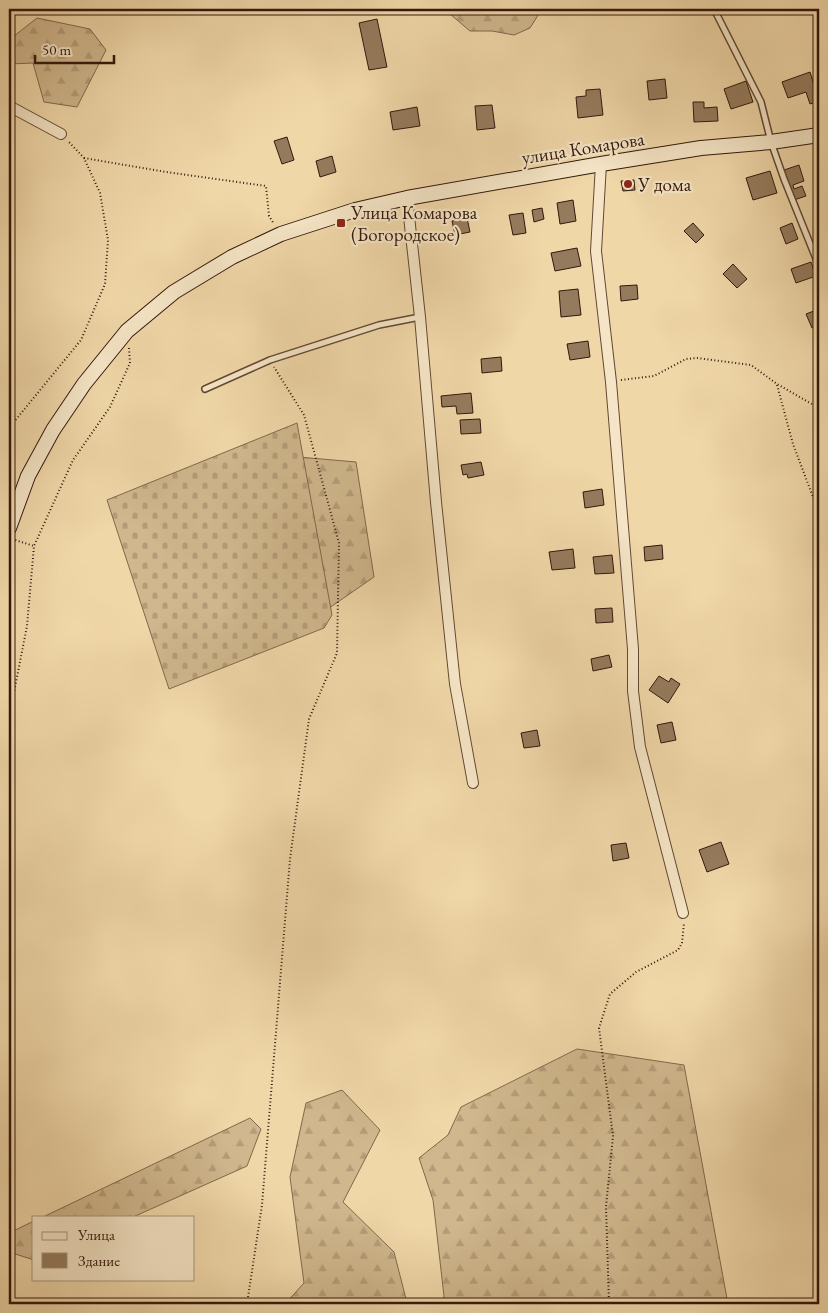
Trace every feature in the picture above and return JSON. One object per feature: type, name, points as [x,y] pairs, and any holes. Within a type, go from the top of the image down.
[{"type":"street","points":[[9,106],[61,134]]},
{"type":"street","name":"улица Комарова","points":[[9,528],[28,476],[53,430],[84,384],[127,331],[174,292],[232,257],[281,234],[355,210],[407,198],[701,148],[771,142],[819,135]]},
{"type":"street","points":[[601,164],[596,251],[611,382],[633,649],[633,690],[640,747],[683,913]]},
{"type":"street","points":[[407,198],[455,684],[473,783]]},
{"type":"lane","points":[[714,9],[761,102],[771,142],[819,266]]},
{"type":"lane","points":[[205,389],[270,360],[379,325],[420,317]]},
{"type":"path","points":[[9,428],[81,340],[105,284],[108,240],[100,193],[84,158],[61,134]]},
{"type":"path","points":[[84,158],[266,186],[269,216],[281,234]]},
{"type":"path","points":[[9,718],[27,626],[34,546],[73,460],[110,408],[130,363],[127,331]]},
{"type":"path","points":[[611,382],[654,376],[686,360],[697,358],[751,365],[777,384],[819,408]]},
{"type":"path","points":[[248,1304],[262,1206],[290,859],[308,718],[337,653],[340,543],[304,415],[270,360]]},
{"type":"path","points":[[777,384],[793,444],[819,513]]},
{"type":"path","points":[[9,538],[34,546]]},
{"type":"path","points":[[609,1304],[606,1207],[613,1136],[598,1028],[610,994],[636,972],[678,950],[682,943],[684,930],[683,913]]},
{"type":"green space","points":[[450,9],[542,9],[530,28],[514,35],[492,31],[470,31],[450,14]]},
{"type":"green space","points":[[37,18],[90,29],[106,50],[77,107],[44,102],[33,63],[9,64],[9,40]]},
{"type":"green space","points":[[297,423],[332,615],[324,628],[169,689],[107,500]]},
{"type":"green space","points":[[264,454],[356,462],[374,577],[306,624]]},
{"type":"green space","points":[[577,1049],[684,1065],[728,1304],[443,1304],[444,1296],[433,1200],[419,1158],[448,1135],[461,1107]]},
{"type":"green space","points":[[342,1090],[380,1130],[343,1202],[394,1252],[406,1299],[404,1304],[285,1304],[304,1283],[290,1177],[306,1103]]},
{"type":"green space","points":[[250,1118],[261,1129],[247,1166],[135,1216],[45,1216]]},
{"type":"green space","points":[[32,1222],[32,1259],[9,1252],[9,1233]]},
{"type":"building","points":[[377,19],[387,67],[369,70],[359,23]]},
{"type":"building","points":[[810,72],[819,101],[810,104],[806,92],[788,98],[782,82]]},
{"type":"building","points":[[665,79],[667,98],[649,100],[647,81]]},
{"type":"building","points":[[746,81],[753,102],[731,109],[724,89]]},
{"type":"building","points":[[600,89],[603,115],[578,118],[576,97],[586,96],[586,90]]},
{"type":"building","points":[[693,102],[704,102],[704,108],[717,107],[718,121],[694,122]]},
{"type":"building","points":[[492,105],[495,128],[477,130],[475,106]]},
{"type":"building","points":[[417,107],[420,126],[393,130],[390,112]]},
{"type":"building","points":[[287,137],[294,160],[282,164],[274,141]]},
{"type":"building","points":[[332,156],[336,172],[320,177],[316,161]]},
{"type":"building","points":[[799,165],[804,181],[793,185],[794,189],[802,186],[806,196],[794,200],[784,170]]},
{"type":"building","points":[[770,171],[777,193],[753,200],[746,178]]},
{"type":"building","points":[[634,180],[635,190],[623,191],[621,181]]},
{"type":"building","points":[[573,200],[576,221],[560,224],[557,203]]},
{"type":"building","points":[[542,208],[544,219],[534,222],[532,210]]},
{"type":"building","points":[[523,213],[526,233],[513,235],[509,215]]},
{"type":"building","points":[[467,218],[470,232],[455,235],[452,221]]},
{"type":"building","points":[[693,223],[704,235],[696,243],[684,231]]},
{"type":"building","points":[[792,223],[798,239],[786,244],[780,228]]},
{"type":"building","points":[[577,248],[581,266],[555,271],[551,253]]},
{"type":"building","points":[[811,262],[816,276],[796,283],[791,269]]},
{"type":"building","points":[[733,264],[747,279],[737,288],[723,274]]},
{"type":"building","points":[[637,285],[638,299],[621,301],[620,286]]},
{"type":"building","points":[[578,289],[581,315],[561,317],[559,291]]},
{"type":"building","points":[[819,309],[819,325],[812,328],[806,314]]},
{"type":"building","points":[[588,341],[590,357],[570,360],[567,344]]},
{"type":"building","points":[[501,357],[502,371],[482,373],[481,359]]},
{"type":"building","points":[[471,393],[473,413],[457,414],[456,406],[442,407],[441,396]]},
{"type":"building","points":[[480,419],[481,433],[461,434],[460,420]]},
{"type":"building","points":[[481,462],[484,475],[468,478],[467,474],[463,475],[461,465]]},
{"type":"building","points":[[602,489],[604,505],[585,508],[583,492]]},
{"type":"building","points":[[662,545],[663,559],[645,561],[644,547]]},
{"type":"building","points":[[573,549],[575,568],[552,570],[549,552]]},
{"type":"building","points":[[612,555],[614,573],[595,574],[593,557]]},
{"type":"building","points":[[612,608],[613,622],[596,623],[595,609]]},
{"type":"building","points":[[609,655],[612,667],[593,671],[591,659]]},
{"type":"building","points":[[659,676],[669,682],[671,678],[680,684],[668,703],[649,690]]},
{"type":"building","points":[[672,722],[676,740],[661,743],[657,725]]},
{"type":"building","points":[[537,730],[540,746],[524,748],[521,733]]},
{"type":"building","points":[[721,842],[729,864],[707,872],[699,850]]},
{"type":"building","points":[[626,843],[629,858],[613,861],[611,845]]},
{"type":"place","name":"У дома","points":[[628,184]]},
{"type":"place","name":"Улица Комарова (Богородское)","points":[[341,223]]}]
